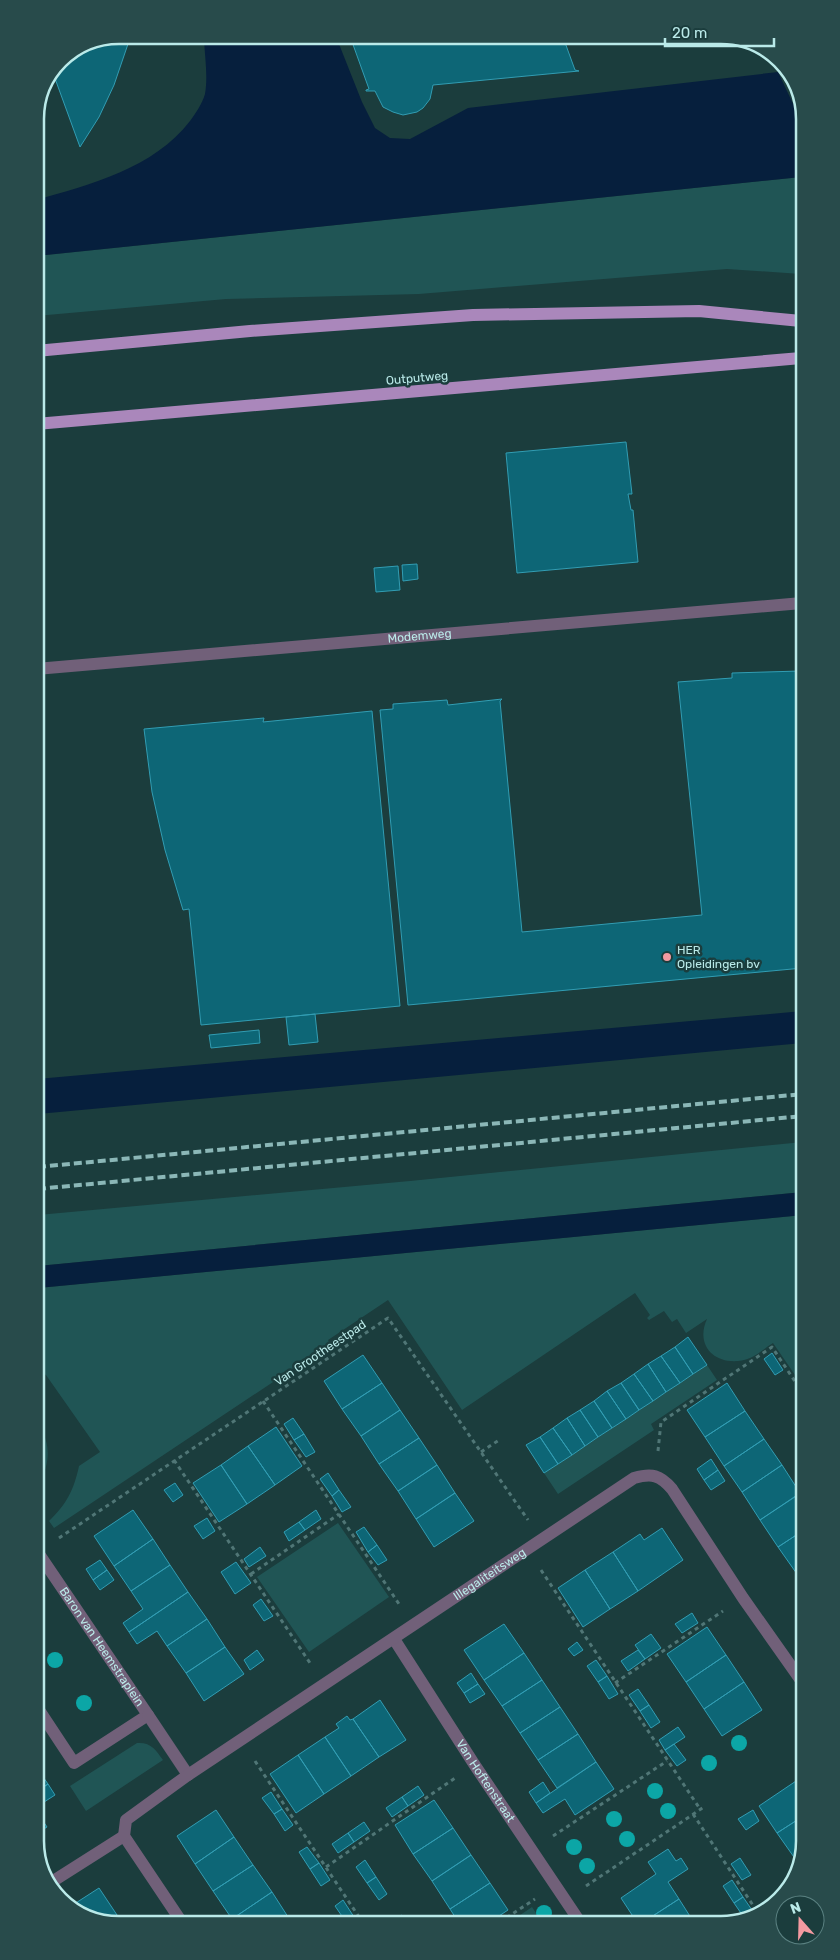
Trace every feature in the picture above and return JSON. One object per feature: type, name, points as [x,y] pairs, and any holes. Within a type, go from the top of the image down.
[{"type":"main road","points":[[44,350],[250,330],[472,314],[699,311],[796,321]]},
{"type":"main road","name":"Outputweg","points":[[44,423],[796,358]]},
{"type":"street","name":"Modemweg","points":[[44,668],[796,604]]},
{"type":"street","name":"Illegaliteitsweg","points":[[124,1836],[126,1820],[188,1775],[394,1639],[526,1548],[634,1478],[655,1475]]},
{"type":"street","points":[[655,1475],[666,1482],[682,1502],[743,1598],[796,1673]]},
{"type":"street","name":"Baron van Heemstraplein","points":[[44,1561],[188,1775]]},
{"type":"street","name":"Van Hoftenstraat","points":[[394,1639],[474,1764],[576,1916]]},
{"type":"street","name":"Baron van Heemstraplein","points":[[44,1718],[74,1763],[148,1715]]},
{"type":"street","points":[[55,1880],[124,1836],[178,1916]]},
{"type":"path","name":"Van Grootheestpad","points":[[54,1541],[388,1318],[541,1539]]},
{"type":"path","points":[[655,1475],[661,1422],[772,1347],[796,1383]]},
{"type":"path","points":[[263,1401],[413,1626]]},
{"type":"path","points":[[481,1452],[499,1440]]},
{"type":"path","points":[[174,1460],[325,1684]]},
{"type":"path","points":[[251,1574],[339,1514]]},
{"type":"path","points":[[526,1548],[667,1760],[702,1808],[565,1899]]},
{"type":"path","points":[[615,1683],[743,1598]]},
{"type":"path","points":[[241,1739],[358,1916]]},
{"type":"path","points":[[550,1838],[667,1760]]},
{"type":"path","points":[[326,1867],[474,1764]]},
{"type":"path","points":[[693,1814],[755,1908]]},
{"type":"path","points":[[509,1916],[555,1885]]},
{"type":"shaded area","points":[[204,44],[339,44],[362,102],[375,128],[390,138],[410,139],[468,108],[778,72],[796,110],[796,178],[44,255],[44,197],[99,181],[140,163],[158,151],[175,137],[199,108],[205,94]]},
{"type":"shaded area","points":[[796,178],[796,274],[727,269],[419,294],[226,299],[44,315],[44,255]]},
{"type":"shaded area","points":[[796,1012],[796,1044],[44,1113],[44,1078]]},
{"type":"shaded area","points":[[796,1143],[796,1193],[44,1265],[44,1214]]},
{"type":"shaded area","points":[[796,1193],[796,1216],[44,1287],[44,1265]]},
{"type":"shaded area","points":[[796,1216],[796,1376],[773,1343],[750,1358],[740,1361],[720,1359],[707,1348],[704,1340],[707,1319],[686,1333],[677,1319],[672,1322],[664,1311],[649,1320],[647,1318],[650,1315],[635,1293],[462,1410],[388,1300],[328,1340],[330,1344],[54,1528],[49,1521],[68,1496],[75,1482],[79,1466],[100,1452],[44,1374],[44,1287]]},
{"type":"shaded area","points":[[707,1365],[717,1380],[651,1424],[654,1430],[558,1494],[544,1473]]},
{"type":"shaded area","points":[[44,1434],[48,1455],[44,1473]]},
{"type":"shaded area","points":[[338,1523],[389,1597],[309,1652],[257,1577]]},
{"type":"shaded area","points":[[137,1743],[150,1745],[163,1760],[86,1811],[70,1786]]},
{"type":"shaded area","points":[[532,1907],[538,1916],[519,1916]]},
{"type":"building","points":[[128,44],[114,85],[99,117],[80,147],[55,79],[77,56],[90,49],[104,45]]},
{"type":"building","points":[[353,44],[566,44],[575,70],[579,71],[433,85],[430,99],[423,108],[417,112],[403,115],[383,107],[375,91],[366,91],[369,89]]},
{"type":"building","points":[[626,442],[632,494],[628,494],[631,510],[633,510],[638,562],[517,573],[506,453]]},
{"type":"building","points":[[417,564],[418,579],[403,581],[402,565]]},
{"type":"building","points":[[398,566],[400,590],[376,592],[374,568]]},
{"type":"building","points":[[796,671],[796,969],[408,1005],[380,710],[393,709],[393,704],[447,700],[448,705],[502,699],[500,701],[522,932],[702,915],[678,682],[732,678],[732,673]]},
{"type":"building","points":[[372,711],[400,1006],[201,1025],[189,909],[183,910],[165,850],[152,792],[144,729],[264,718],[263,722]]},
{"type":"building","points":[[315,1014],[318,1042],[289,1045],[286,1017]]},
{"type":"building","points":[[259,1030],[260,1043],[211,1048],[209,1035]]},
{"type":"building","points":[[688,1337],[707,1365],[693,1374],[675,1347]]},
{"type":"building","points":[[675,1347],[693,1374],[680,1383],[661,1356]]},
{"type":"building","points":[[772,1353],[783,1370],[775,1375],[764,1359]]},
{"type":"building","points":[[363,1355],[382,1383],[342,1409],[324,1381]]},
{"type":"building","points":[[661,1356],[680,1383],[666,1392],[648,1364]]},
{"type":"building","points":[[648,1364],[666,1392],[653,1401],[634,1374]]},
{"type":"building","points":[[634,1374],[653,1401],[639,1410],[621,1383]]},
{"type":"building","points":[[382,1383],[400,1410],[361,1436],[342,1409]]},
{"type":"building","points":[[621,1383],[639,1410],[626,1419],[607,1391]]},
{"type":"building","points":[[727,1383],[745,1411],[705,1437],[687,1410]]},
{"type":"building","points":[[607,1391],[626,1419],[612,1428],[594,1401]]},
{"type":"building","points":[[594,1401],[612,1428],[598,1437],[580,1410]]},
{"type":"building","points":[[400,1410],[419,1438],[379,1464],[361,1436]]},
{"type":"building","points":[[580,1410],[598,1437],[585,1446],[567,1418]]},
{"type":"building","points":[[745,1411],[764,1439],[724,1466],[705,1437]]},
{"type":"building","points":[[293,1418],[304,1434],[294,1440],[284,1424]]},
{"type":"building","points":[[567,1418],[585,1446],[572,1455],[553,1428]]},
{"type":"building","points":[[276,1427],[302,1466],[275,1485],[248,1446]]},
{"type":"building","points":[[553,1428],[572,1455],[558,1464],[540,1437]]},
{"type":"building","points":[[304,1434],[315,1452],[306,1457],[294,1440]]},
{"type":"building","points":[[540,1437],[558,1464],[544,1473],[526,1445]]},
{"type":"building","points":[[419,1438],[437,1465],[398,1491],[379,1464]]},
{"type":"building","points":[[764,1439],[782,1465],[742,1492],[724,1466]]},
{"type":"building","points":[[248,1446],[275,1485],[247,1504],[221,1465]]},
{"type":"building","points":[[711,1459],[718,1470],[704,1480],[697,1469]]},
{"type":"building","points":[[221,1465],[247,1504],[219,1522],[193,1483]]},
{"type":"building","points":[[437,1465],[455,1493],[416,1519],[398,1491]]},
{"type":"building","points":[[782,1465],[796,1487],[796,1496],[760,1520],[742,1492]]},
{"type":"building","points":[[718,1470],[725,1481],[711,1490],[704,1480]]},
{"type":"building","points":[[328,1473],[339,1490],[332,1496],[320,1479]]},
{"type":"building","points":[[175,1483],[183,1495],[173,1502],[164,1490]]},
{"type":"building","points":[[339,1490],[351,1507],[342,1512],[332,1496]]},
{"type":"building","points":[[455,1493],[474,1521],[434,1547],[416,1519]]},
{"type":"building","points":[[796,1496],[796,1535],[778,1547],[760,1520]]},
{"type":"building","points":[[133,1510],[153,1539],[114,1566],[94,1536]]},
{"type":"building","points":[[316,1510],[321,1519],[305,1530],[299,1522]]},
{"type":"building","points":[[207,1518],[215,1531],[203,1539],[194,1526]]},
{"type":"building","points":[[299,1522],[305,1530],[289,1541],[284,1532]]},
{"type":"building","points":[[364,1527],[377,1545],[368,1552],[356,1532]]},
{"type":"building","points":[[662,1528],[683,1560],[638,1591],[613,1552],[640,1534],[644,1540]]},
{"type":"building","points":[[796,1535],[796,1573],[778,1547]]},
{"type":"building","points":[[153,1539],[170,1565],[131,1591],[114,1566]]},
{"type":"building","points":[[377,1545],[387,1560],[378,1565],[368,1552]]},
{"type":"building","points":[[260,1547],[266,1556],[249,1567],[244,1559]]},
{"type":"building","points":[[613,1552],[638,1591],[610,1609],[585,1570]]},
{"type":"building","points":[[100,1560],[107,1570],[93,1580],[86,1569]]},
{"type":"building","points":[[236,1562],[251,1583],[235,1594],[221,1572]]},
{"type":"building","points":[[170,1565],[188,1592],[129,1632],[123,1623],[143,1609],[131,1591]]},
{"type":"building","points":[[107,1570],[114,1580],[100,1590],[93,1580]]},
{"type":"building","points":[[585,1570],[610,1609],[583,1627],[558,1588]]},
{"type":"building","points":[[188,1592],[207,1619],[167,1646],[157,1631],[137,1644],[129,1632]]},
{"type":"building","points":[[261,1599],[273,1616],[264,1621],[253,1605]]},
{"type":"building","points":[[692,1613],[698,1623],[682,1633],[675,1624]]},
{"type":"building","points":[[207,1619],[225,1647],[186,1673],[167,1646]]},
{"type":"building","points":[[504,1624],[524,1653],[484,1680],[464,1650]]},
{"type":"building","points":[[707,1627],[726,1655],[686,1682],[667,1654]]},
{"type":"building","points":[[651,1634],[661,1648],[645,1659],[635,1645]]},
{"type":"building","points":[[577,1642],[583,1650],[574,1656],[568,1649]]},
{"type":"building","points":[[225,1647],[244,1674],[204,1701],[186,1673]]},
{"type":"building","points":[[257,1650],[264,1660],[250,1670],[244,1660]]},
{"type":"building","points":[[638,1650],[645,1659],[628,1671],[621,1661]]},
{"type":"building","points":[[524,1653],[542,1680],[502,1706],[484,1680]]},
{"type":"building","points":[[726,1655],[744,1682],[704,1709],[686,1682]]},
{"type":"building","points":[[596,1660],[607,1676],[598,1682],[587,1666]]},
{"type":"building","points":[[471,1673],[478,1684],[464,1693],[457,1683]]},
{"type":"building","points":[[607,1676],[618,1694],[609,1699],[598,1682]]},
{"type":"building","points":[[542,1680],[560,1707],[520,1733],[502,1706]]},
{"type":"building","points":[[744,1682],[762,1710],[722,1736],[704,1709]]},
{"type":"building","points":[[478,1684],[485,1694],[470,1703],[464,1693]]},
{"type":"building","points":[[638,1689],[649,1705],[640,1711],[629,1695]]},
{"type":"building","points":[[380,1700],[406,1740],[379,1757],[353,1719]]},
{"type":"building","points":[[649,1705],[660,1722],[651,1728],[640,1711]]},
{"type":"building","points":[[560,1707],[578,1734],[538,1760],[520,1733]]},
{"type":"building","points":[[347,1716],[350,1720],[353,1719],[379,1757],[351,1776],[325,1737],[339,1728],[336,1724]]},
{"type":"building","points":[[678,1727],[685,1737],[665,1750],[659,1740]]},
{"type":"building","points":[[578,1734],[596,1762],[557,1788],[538,1760]]},
{"type":"building","points":[[325,1737],[351,1776],[324,1794],[298,1755]]},
{"type":"building","points":[[674,1744],[686,1760],[677,1766],[665,1750]]},
{"type":"building","points":[[298,1755],[324,1794],[296,1813],[270,1774]]},
{"type":"building","points":[[596,1762],[614,1789],[575,1815],[565,1799],[543,1813],[536,1803]]},
{"type":"building","points":[[44,1778],[48,1784],[44,1787]]},
{"type":"building","points":[[796,1781],[796,1821],[777,1833],[759,1806]]},
{"type":"building","points":[[543,1782],[550,1793],[536,1803],[529,1792]]},
{"type":"building","points":[[48,1784],[55,1795],[44,1802],[44,1787]]},
{"type":"building","points":[[418,1786],[424,1795],[408,1806],[402,1797]]},
{"type":"building","points":[[271,1792],[282,1809],[274,1814],[262,1798]]},
{"type":"building","points":[[402,1797],[408,1806],[392,1817],[386,1808]]},
{"type":"building","points":[[434,1800],[453,1828],[413,1854],[395,1825]]},
{"type":"building","points":[[282,1809],[293,1825],[285,1831],[274,1814]]},
{"type":"building","points":[[216,1810],[234,1837],[195,1864],[177,1836]]},
{"type":"building","points":[[753,1810],[759,1821],[746,1830],[738,1819]]},
{"type":"building","points":[[796,1821],[796,1851],[794,1857],[777,1833]]},
{"type":"building","points":[[364,1822],[370,1831],[354,1842],[348,1833]]},
{"type":"building","points":[[453,1828],[471,1855],[432,1881],[413,1854]]},
{"type":"building","points":[[348,1833],[354,1842],[338,1853],[332,1844]]},
{"type":"building","points":[[234,1837],[253,1865],[213,1891],[195,1864]]},
{"type":"building","points":[[307,1847],[319,1863],[310,1869],[299,1852]]},
{"type":"building","points":[[668,1849],[676,1861],[681,1858],[688,1869],[668,1882],[679,1899],[653,1916],[633,1916],[621,1898],[656,1874],[648,1862]]},
{"type":"building","points":[[471,1855],[490,1883],[450,1909],[432,1881]]},
{"type":"building","points":[[740,1858],[751,1875],[742,1880],[731,1864]]},
{"type":"building","points":[[365,1860],[376,1877],[367,1883],[356,1867]]},
{"type":"building","points":[[319,1863],[330,1880],[321,1886],[310,1869]]},
{"type":"building","points":[[253,1865],[272,1892],[236,1916],[230,1916],[213,1891]]},
{"type":"building","points":[[376,1877],[387,1894],[379,1900],[367,1883]]},
{"type":"building","points":[[732,1880],[743,1897],[734,1903],[723,1886]]},
{"type":"building","points":[[490,1883],[508,1910],[499,1916],[454,1916],[450,1909]]},
{"type":"building","points":[[99,1888],[117,1915],[104,1915],[76,1903]]},
{"type":"building","points":[[272,1892],[287,1916],[236,1916]]},
{"type":"building","points":[[743,1897],[751,1909],[741,1913],[734,1903]]},
{"type":"building","points":[[679,1899],[690,1916],[653,1916]]},
{"type":"building","points":[[343,1900],[353,1916],[342,1916],[335,1906]]},
{"type":"railway","points":[[44,1166],[796,1095]]},
{"type":"railway","points":[[44,1188],[796,1117]]},
{"type":"place","name":"HER Opleidingen bv","points":[[667,957]]}]
